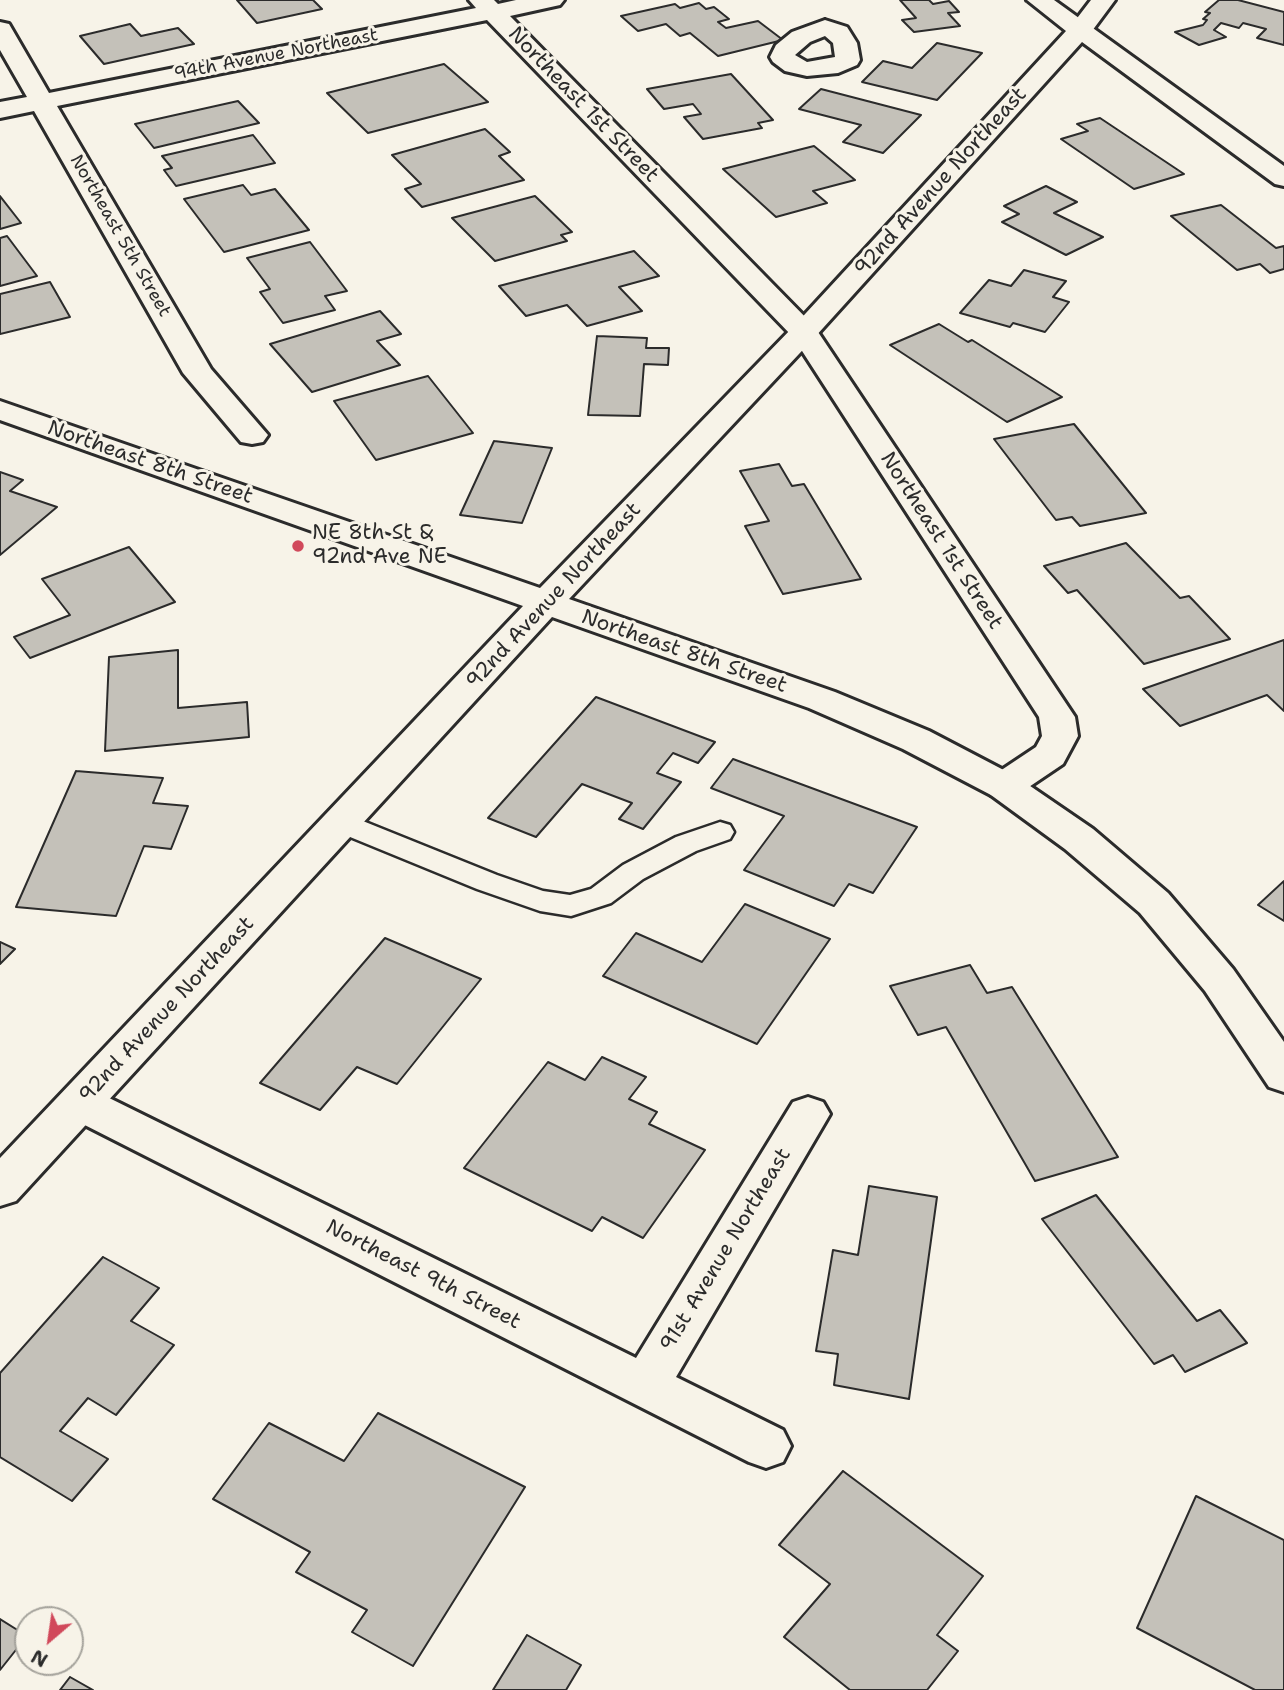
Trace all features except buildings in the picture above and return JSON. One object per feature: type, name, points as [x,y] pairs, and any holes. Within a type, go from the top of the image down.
[{"type":"street","name":"94th Avenue Northeast","points":[[0,110],[487,6],[552,0]]},
{"type":"street","points":[[1039,0],[1284,178]]},
{"type":"street","name":"92nd Avenue Northeast","points":[[0,1188],[546,603],[804,332],[1080,30],[1103,0]]},
{"type":"street","name":"Northeast 1st Street","points":[[487,6],[804,332],[1057,717],[1060,736],[1050,755],[1004,786]]},
{"type":"street","name":"Northeast 5th Street","points":[[0,29],[198,373],[252,435]]},
{"type":"street","name":"Northeast 8th Street","points":[[0,410],[822,701],[916,740],[1004,786]]},
{"type":"street","points":[[1004,786],[1079,839],[1154,903],[1219,980],[1284,1076]]},
{"type":"street","name":"Northeast 9th Street","points":[[80,1103],[766,1446]]},
{"type":"street","name":"91st Avenue Northeast","points":[[645,1386],[808,1114]]},
{"type":"lane","points":[[343,822],[487,882],[540,901],[572,906],[601,896],[633,873],[686,844],[720,832]]},
{"type":"place","name":"NE 8th St & 92nd Ave NE","points":[[298,546]]}]
